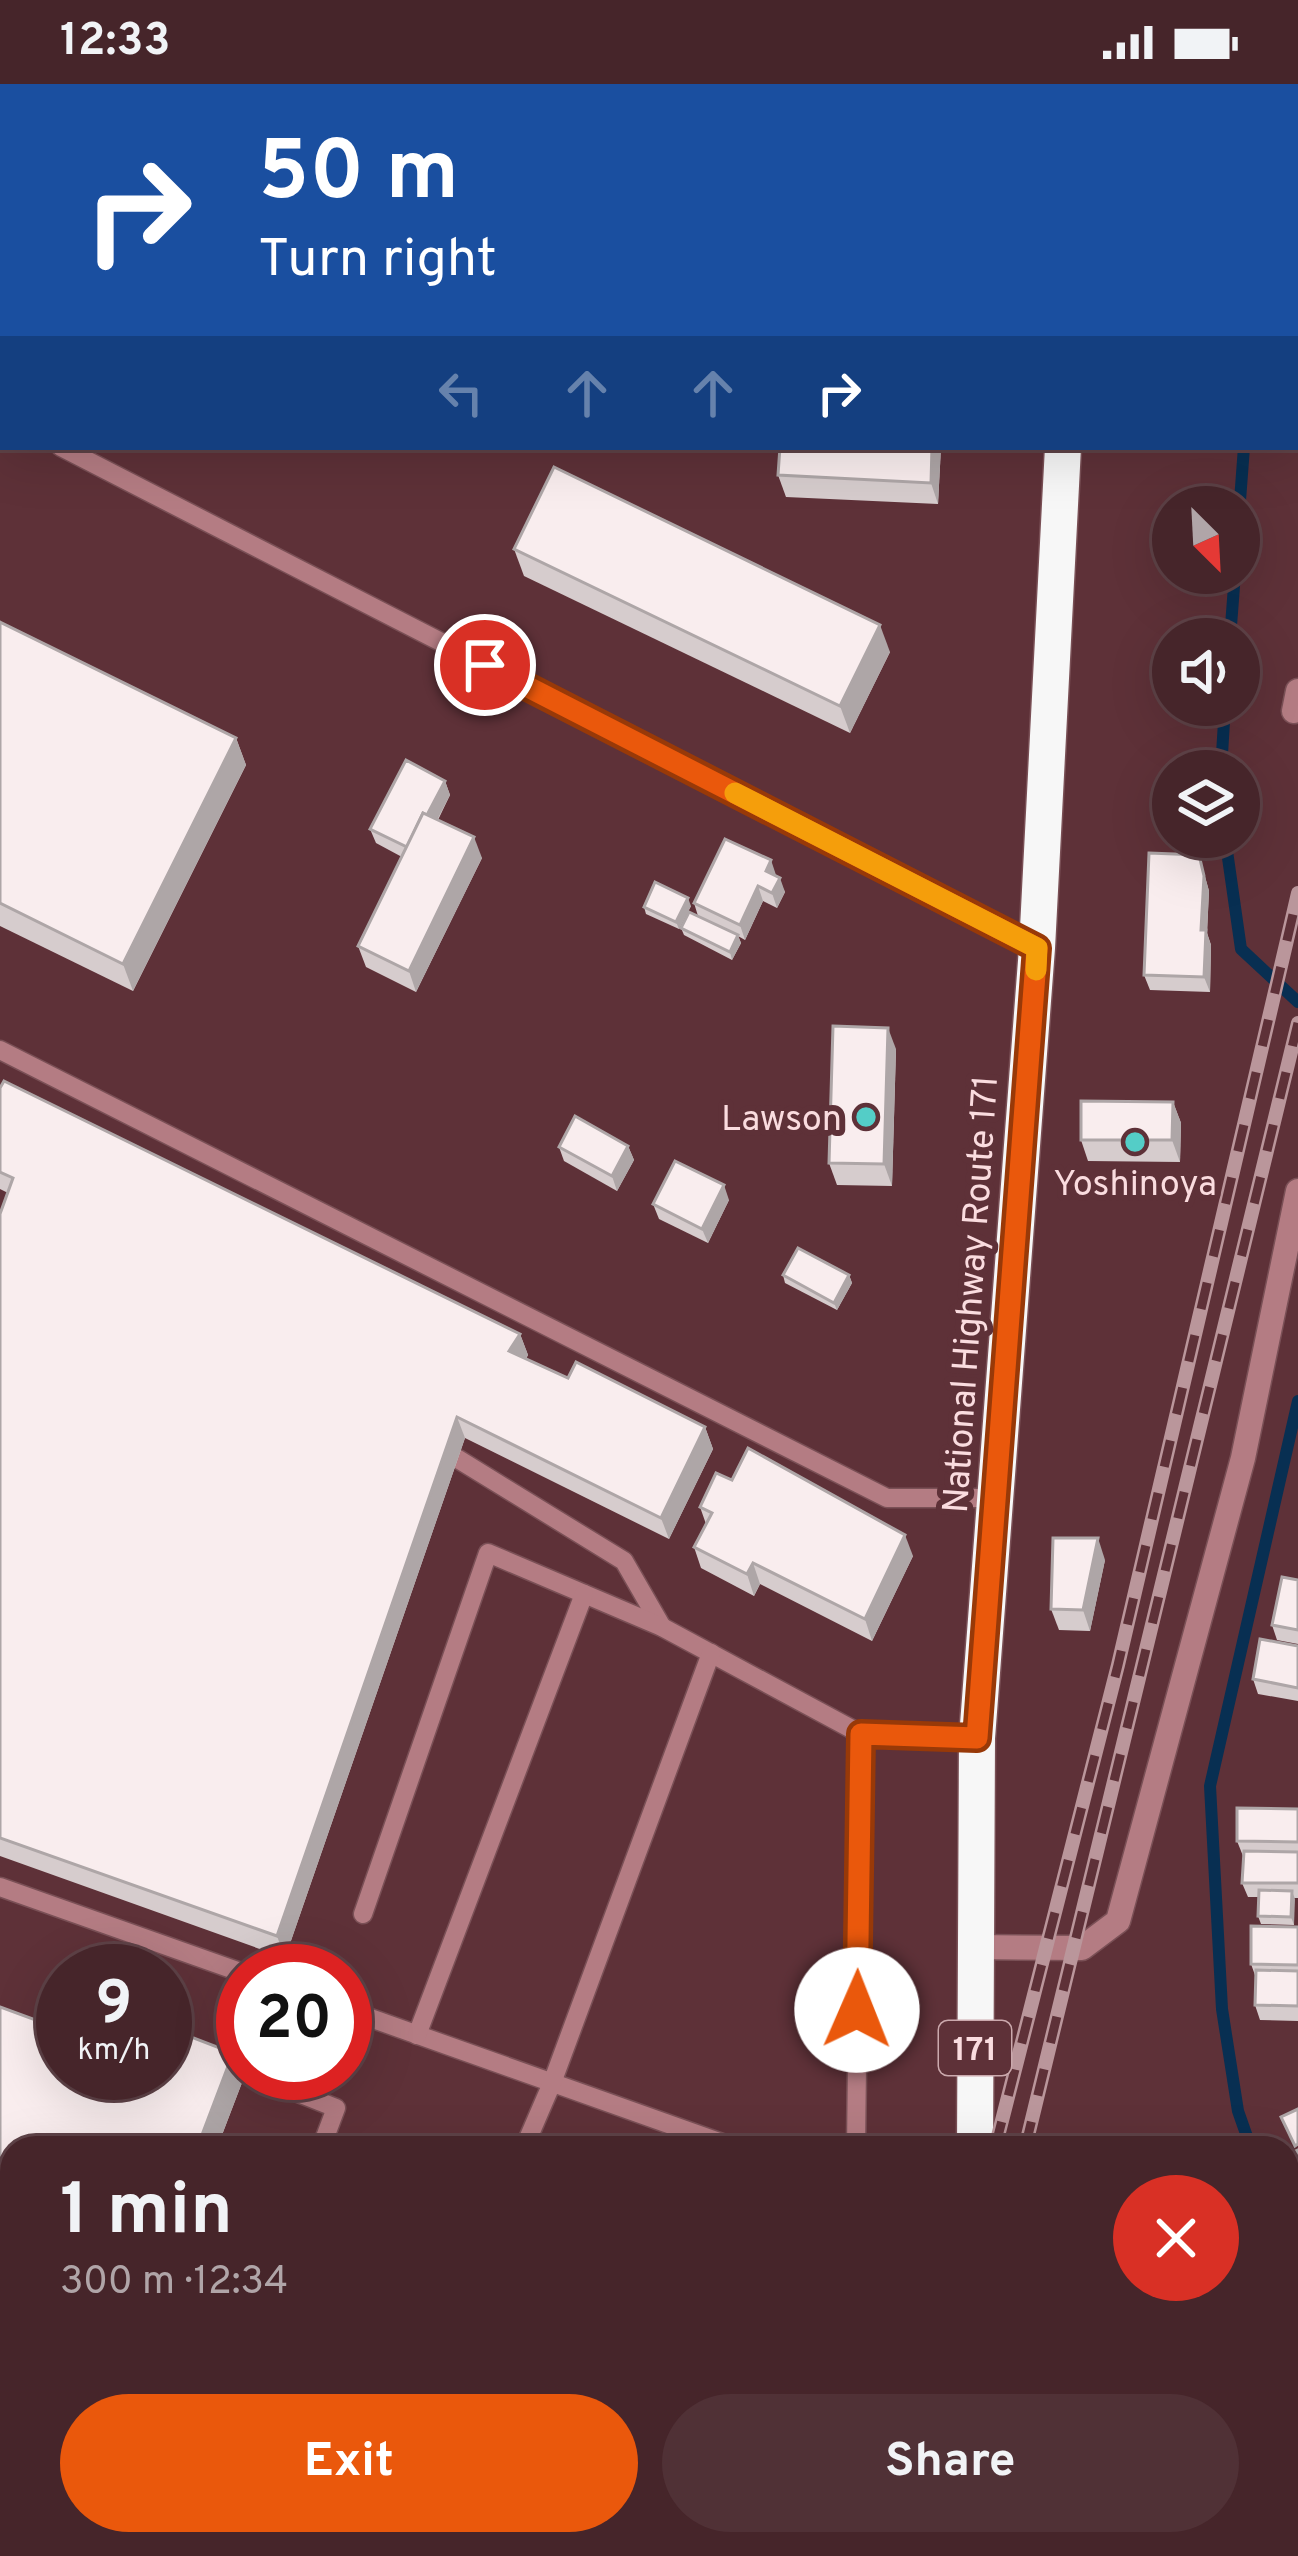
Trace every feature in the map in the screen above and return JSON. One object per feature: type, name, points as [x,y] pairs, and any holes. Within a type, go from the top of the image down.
[{"type":"highway","name":"National Highway Route 171","points":[[975,2136],[977,1738],[1037,948],[1063,450]]},
{"type":"street","points":[[975,1947],[1082,1948],[1118,1921],[1243,1458],[1298,1191]]},
{"type":"lane","points":[[67,450],[1037,948]]},
{"type":"lane","points":[[0,1050],[887,1498],[996,1498]]},
{"type":"lane","points":[[458,1459],[624,1561],[662,1627]]},
{"type":"lane","points":[[363,1914],[488,1553],[662,1627],[861,1734],[977,1738]]},
{"type":"lane","points":[[417,2035],[584,1594]]},
{"type":"lane","points":[[529,2136],[711,1653]]},
{"type":"lane","points":[[856,2136],[861,1734]]},
{"type":"lane","points":[[0,1887],[216,1963]]},
{"type":"lane","points":[[372,2019],[702,2136]]},
{"type":"lane","points":[[315,2100],[335,2108],[325,2136]]},
{"type":"building","points":[[780,450],[932,450],[931,483],[778,475]]},
{"type":"building","points":[[554,467],[880,625],[840,706],[514,549]]},
{"type":"building","points":[[0,622],[236,738],[123,964],[0,903]]},
{"type":"building","points":[[406,760],[445,781],[407,847],[370,829]]},
{"type":"building","points":[[423,813],[474,837],[409,971],[358,946]]},
{"type":"building","points":[[725,839],[771,860],[766,871],[780,878],[772,893],[758,886],[740,925],[694,903]]},
{"type":"building","points":[[1149,853],[1152,858],[1200,858],[1204,876],[1201,930],[1206,930],[1204,977],[1144,975]]},
{"type":"building","points":[[655,882],[688,898],[676,922],[644,907]]},
{"type":"building","points":[[689,912],[738,935],[730,952],[681,928]]},
{"type":"building","name":"Lawson","points":[[833,1026],[888,1028],[884,1164],[829,1163]]},
{"type":"building","points":[[4,1081],[520,1334],[509,1351],[568,1378],[576,1362],[705,1427],[661,1518],[457,1417],[277,1936],[0,1838],[0,1214],[13,1178],[0,1172],[0,1088]]},
{"type":"building","points":[[1081,1101],[1173,1102],[1172,1140],[1081,1140]]},
{"type":"building","points":[[575,1116],[628,1146],[612,1176],[559,1147]]},
{"type":"building","points":[[675,1161],[724,1185],[702,1229],[653,1204]]},
{"type":"building","points":[[798,1248],[849,1275],[834,1303],[783,1275]]},
{"type":"building","points":[[748,1448],[905,1535],[865,1619],[753,1563],[747,1574],[694,1547],[712,1513],[700,1507],[716,1473],[732,1480]]},
{"type":"building","points":[[1053,1538],[1098,1538],[1083,1610],[1051,1609]]},
{"type":"building","points":[[1282,1577],[1298,1580],[1298,1630],[1272,1625]]},
{"type":"building","points":[[1260,1639],[1298,1646],[1298,1688],[1253,1679]]},
{"type":"building","points":[[1237,1808],[1298,1809],[1298,1842],[1237,1841]]},
{"type":"building","points":[[1244,1851],[1298,1852],[1298,1883],[1242,1883]]},
{"type":"building","points":[[1259,1890],[1292,1891],[1291,1917],[1258,1916]]},
{"type":"building","points":[[1251,1926],[1298,1927],[1298,1965],[1251,1964]]},
{"type":"building","points":[[1256,1970],[1298,1971],[1298,2006],[1255,2005]]},
{"type":"building","points":[[0,2007],[36,2020],[36,2100],[192,2100],[192,2037],[216,2046],[216,2098],[202,2136],[0,2136]]},
{"type":"building","points":[[1298,2109],[1298,2136],[1290,2136],[1281,2117]]},
{"type":"waterway","points":[[1241,486],[1244,450]]},
{"type":"waterway","points":[[1232,618],[1233,594]]},
{"type":"waterway","points":[[1222,750],[1224,726]]},
{"type":"waterway","points":[[1228,858],[1241,949],[1298,1002]]},
{"type":"waterway","points":[[1247,2136],[1238,2111],[1222,2009],[1210,1786],[1298,1401]]},
{"type":"railway","points":[[998,2136],[1118,1665],[1298,893]]},
{"type":"railway","points":[[1028,2136],[1298,1023]]},
{"type":"slow traffic","points":[[735,793],[1037,948],[1036,970]]},
{"type":"place","name":"Lawson","points":[[866,1117]]},
{"type":"place","name":"Yoshinoya","points":[[1135,1142]]},
{"type":"route","points":[[485,665],[1037,948],[977,1738],[861,1734],[857,2010]]}]
